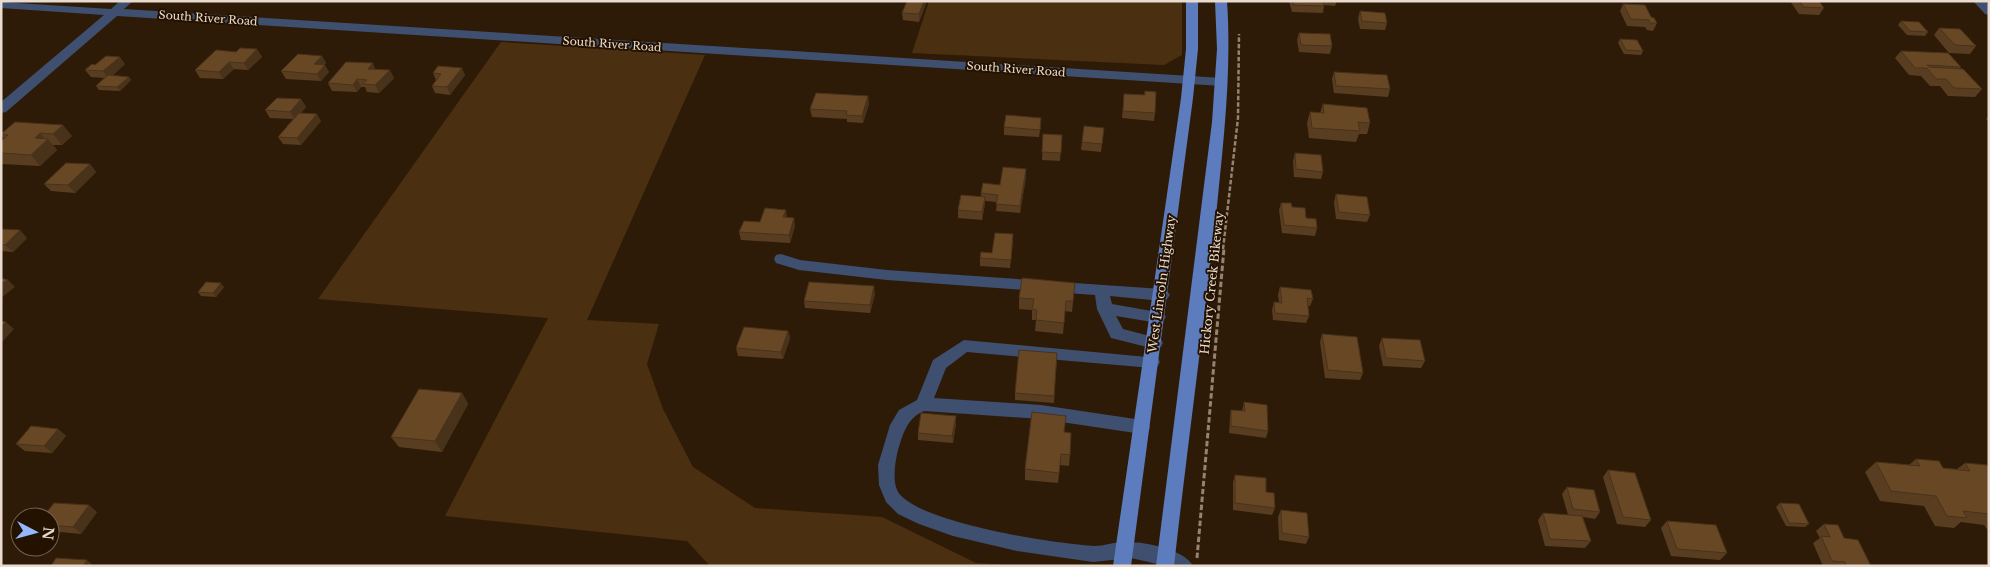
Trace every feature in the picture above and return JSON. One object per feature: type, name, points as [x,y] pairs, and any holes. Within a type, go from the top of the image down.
[{"type":"main road","name":"West Lincoln Highway","points":[[1123,558],[1162,295],[1189,80],[1193,32],[1192,1]]},
{"type":"main road","points":[[1166,560],[1200,294],[1222,82],[1224,33],[1221,1]]},
{"type":"street","points":[[1,109],[127,1]]},
{"type":"street","points":[[1979,1],[1989,12]]},
{"type":"street","name":"South River Road","points":[[1,5],[1222,82]]},
{"type":"street","points":[[782,259],[799,265],[887,275],[1101,289],[1162,295]]},
{"type":"street","points":[[1101,289],[1105,309],[1117,334],[1155,343]]},
{"type":"street","points":[[1105,309],[1158,317]]},
{"type":"street","points":[[923,404],[939,364],[964,346],[1152,362]]},
{"type":"street","points":[[1142,427],[1041,412],[923,404],[910,409],[902,416],[888,453],[886,482],[893,499],[918,516],[963,532],[1123,558],[1166,560],[1184,566]]},
{"type":"path","name":"Hickory Creek Bikeway","points":[[1197,566],[1205,447],[1236,131],[1240,54],[1238,29]]},
{"type":"shaded area","points":[[929,1],[1182,1],[1182,55],[1164,65],[912,53]]},
{"type":"shaded area","points":[[501,42],[705,55],[587,320],[659,324],[647,364],[663,409],[693,467],[755,508],[882,517],[976,563],[1029,566],[710,566],[687,541],[445,516],[548,318],[318,299]]},
{"type":"building","points":[[907,1],[924,1],[919,14],[902,13]]},
{"type":"building","points":[[1293,1],[1323,1],[1324,6],[1293,5]]},
{"type":"building","points":[[1800,1],[1819,1],[1824,8],[1803,7]]},
{"type":"building","points":[[1623,4],[1645,5],[1651,17],[1657,23],[1650,23],[1649,20],[1631,19]]},
{"type":"building","points":[[1360,11],[1385,13],[1387,23],[1362,21]]},
{"type":"building","points":[[1901,21],[1919,22],[1928,32],[1910,31]]},
{"type":"building","points":[[1939,28],[1960,29],[1976,46],[1955,45]]},
{"type":"building","points":[[1299,33],[1330,34],[1332,46],[1301,45]]},
{"type":"building","points":[[1620,39],[1637,40],[1643,51],[1626,50]]},
{"type":"building","points":[[240,48],[257,49],[244,63],[229,62],[219,72],[195,70],[216,50],[236,52]]},
{"type":"building","points":[[1901,51],[1948,53],[1961,67],[1927,65],[1929,67],[1963,69],[1982,89],[1954,88],[1946,79],[1936,79],[1927,68],[1915,68]]},
{"type":"building","points":[[298,54],[322,56],[314,64],[325,65],[317,74],[281,71]]},
{"type":"building","points":[[106,56],[120,57],[103,71],[85,70],[92,64],[95,65]]},
{"type":"building","points":[[346,62],[373,63],[368,69],[390,70],[375,85],[363,84],[367,80],[357,79],[353,85],[328,83]]},
{"type":"building","points":[[438,66],[462,68],[447,87],[432,86],[441,74],[433,73]]},
{"type":"building","points":[[1334,72],[1387,75],[1390,89],[1336,86]]},
{"type":"building","points":[[108,75],[129,77],[117,87],[96,86]]},
{"type":"building","points":[[1145,91],[1156,92],[1155,113],[1123,111],[1124,94],[1145,95]]},
{"type":"building","points":[[816,93],[868,96],[862,116],[846,115],[847,111],[810,109]]},
{"type":"building","points":[[277,98],[301,99],[290,112],[265,110]]},
{"type":"building","points":[[1323,104],[1367,108],[1370,123],[1358,122],[1360,131],[1312,128],[1310,112],[1324,113]]},
{"type":"building","points":[[299,113],[317,114],[297,138],[278,137]]},
{"type":"building","points":[[1006,115],[1041,118],[1040,130],[1004,127]]},
{"type":"building","points":[[15,122],[63,125],[53,134],[40,133],[35,138],[48,139],[31,155],[1,153],[1,141],[8,135],[1,134]]},
{"type":"building","points":[[1084,126],[1104,128],[1102,144],[1082,142]]},
{"type":"building","points":[[1043,134],[1062,135],[1061,153],[1042,152]]},
{"type":"building","points":[[1295,153],[1321,155],[1323,172],[1296,169]]},
{"type":"building","points":[[66,163],[90,164],[68,185],[44,184]]},
{"type":"building","points":[[1003,167],[1026,169],[1020,206],[996,204],[998,195],[981,193],[983,183],[1000,185]]},
{"type":"building","points":[[1336,194],[1367,197],[1370,215],[1339,212]]},
{"type":"building","points":[[961,195],[985,197],[982,212],[958,210]]},
{"type":"building","points":[[1281,203],[1291,203],[1292,207],[1305,208],[1306,218],[1316,219],[1317,228],[1284,225]]},
{"type":"building","points":[[765,208],[786,210],[783,217],[794,218],[789,235],[739,232],[744,221],[760,222]]},
{"type":"building","points":[[1,229],[20,230],[5,245],[1,244]]},
{"type":"building","points":[[995,233],[1013,234],[1011,260],[980,258],[981,252],[992,253]]},
{"type":"building","points":[[1,278],[8,280],[1,284]]},
{"type":"building","points":[[1022,278],[1075,283],[1073,301],[1066,301],[1064,323],[1036,320],[1037,310],[1032,309],[1034,299],[1019,298]]},
{"type":"building","points":[[206,282],[221,283],[213,293],[198,292]]},
{"type":"building","points":[[809,282],[874,286],[870,305],[804,301]]},
{"type":"building","points":[[1280,287],[1311,290],[1313,299],[1307,298],[1309,316],[1275,313],[1274,302],[1282,303]]},
{"type":"building","points":[[744,327],[788,331],[781,352],[736,348]]},
{"type":"building","points":[[1322,334],[1357,337],[1363,373],[1328,370]]},
{"type":"building","points":[[1382,338],[1420,340],[1425,361],[1386,358]]},
{"type":"building","points":[[1019,350],[1057,353],[1054,396],[1015,393]]},
{"type":"building","points":[[419,389],[462,393],[435,441],[391,437]]},
{"type":"building","points":[[1244,402],[1267,405],[1268,431],[1231,426],[1231,410],[1245,411]]},
{"type":"building","points":[[1032,412],[1066,416],[1064,432],[1071,433],[1070,455],[1061,454],[1059,473],[1025,469]]},
{"type":"building","points":[[921,413],[956,416],[952,436],[918,433]]},
{"type":"building","points":[[31,426],[58,429],[44,446],[16,444]]},
{"type":"building","points":[[1916,459],[1939,461],[1943,468],[1970,471],[1965,463],[1987,465],[1989,468],[1989,514],[1963,511],[1967,518],[1947,516],[1936,496],[1891,491],[1876,462],[1920,466]]},
{"type":"building","points":[[1608,470],[1635,473],[1651,520],[1623,517]]},
{"type":"building","points":[[1235,475],[1266,478],[1266,492],[1274,493],[1275,508],[1235,503]]},
{"type":"building","points":[[1567,487],[1594,490],[1600,512],[1573,509]]},
{"type":"building","points":[[54,503],[89,505],[73,527],[60,526],[60,507],[51,507]]},
{"type":"building","points":[[1780,503],[1799,504],[1809,524],[1789,523]]},
{"type":"building","points":[[1281,510],[1307,513],[1309,537],[1282,533]]},
{"type":"building","points":[[1543,513],[1582,516],[1591,541],[1550,539]]},
{"type":"building","points":[[1667,521],[1716,525],[1727,553],[1677,549]]},
{"type":"building","points":[[1824,524],[1838,525],[1844,538],[1858,540],[1871,566],[1846,566],[1845,562],[1832,561],[1821,536],[1830,537]]},
{"type":"building","points":[[56,558],[87,560],[83,566],[51,566]]}]
